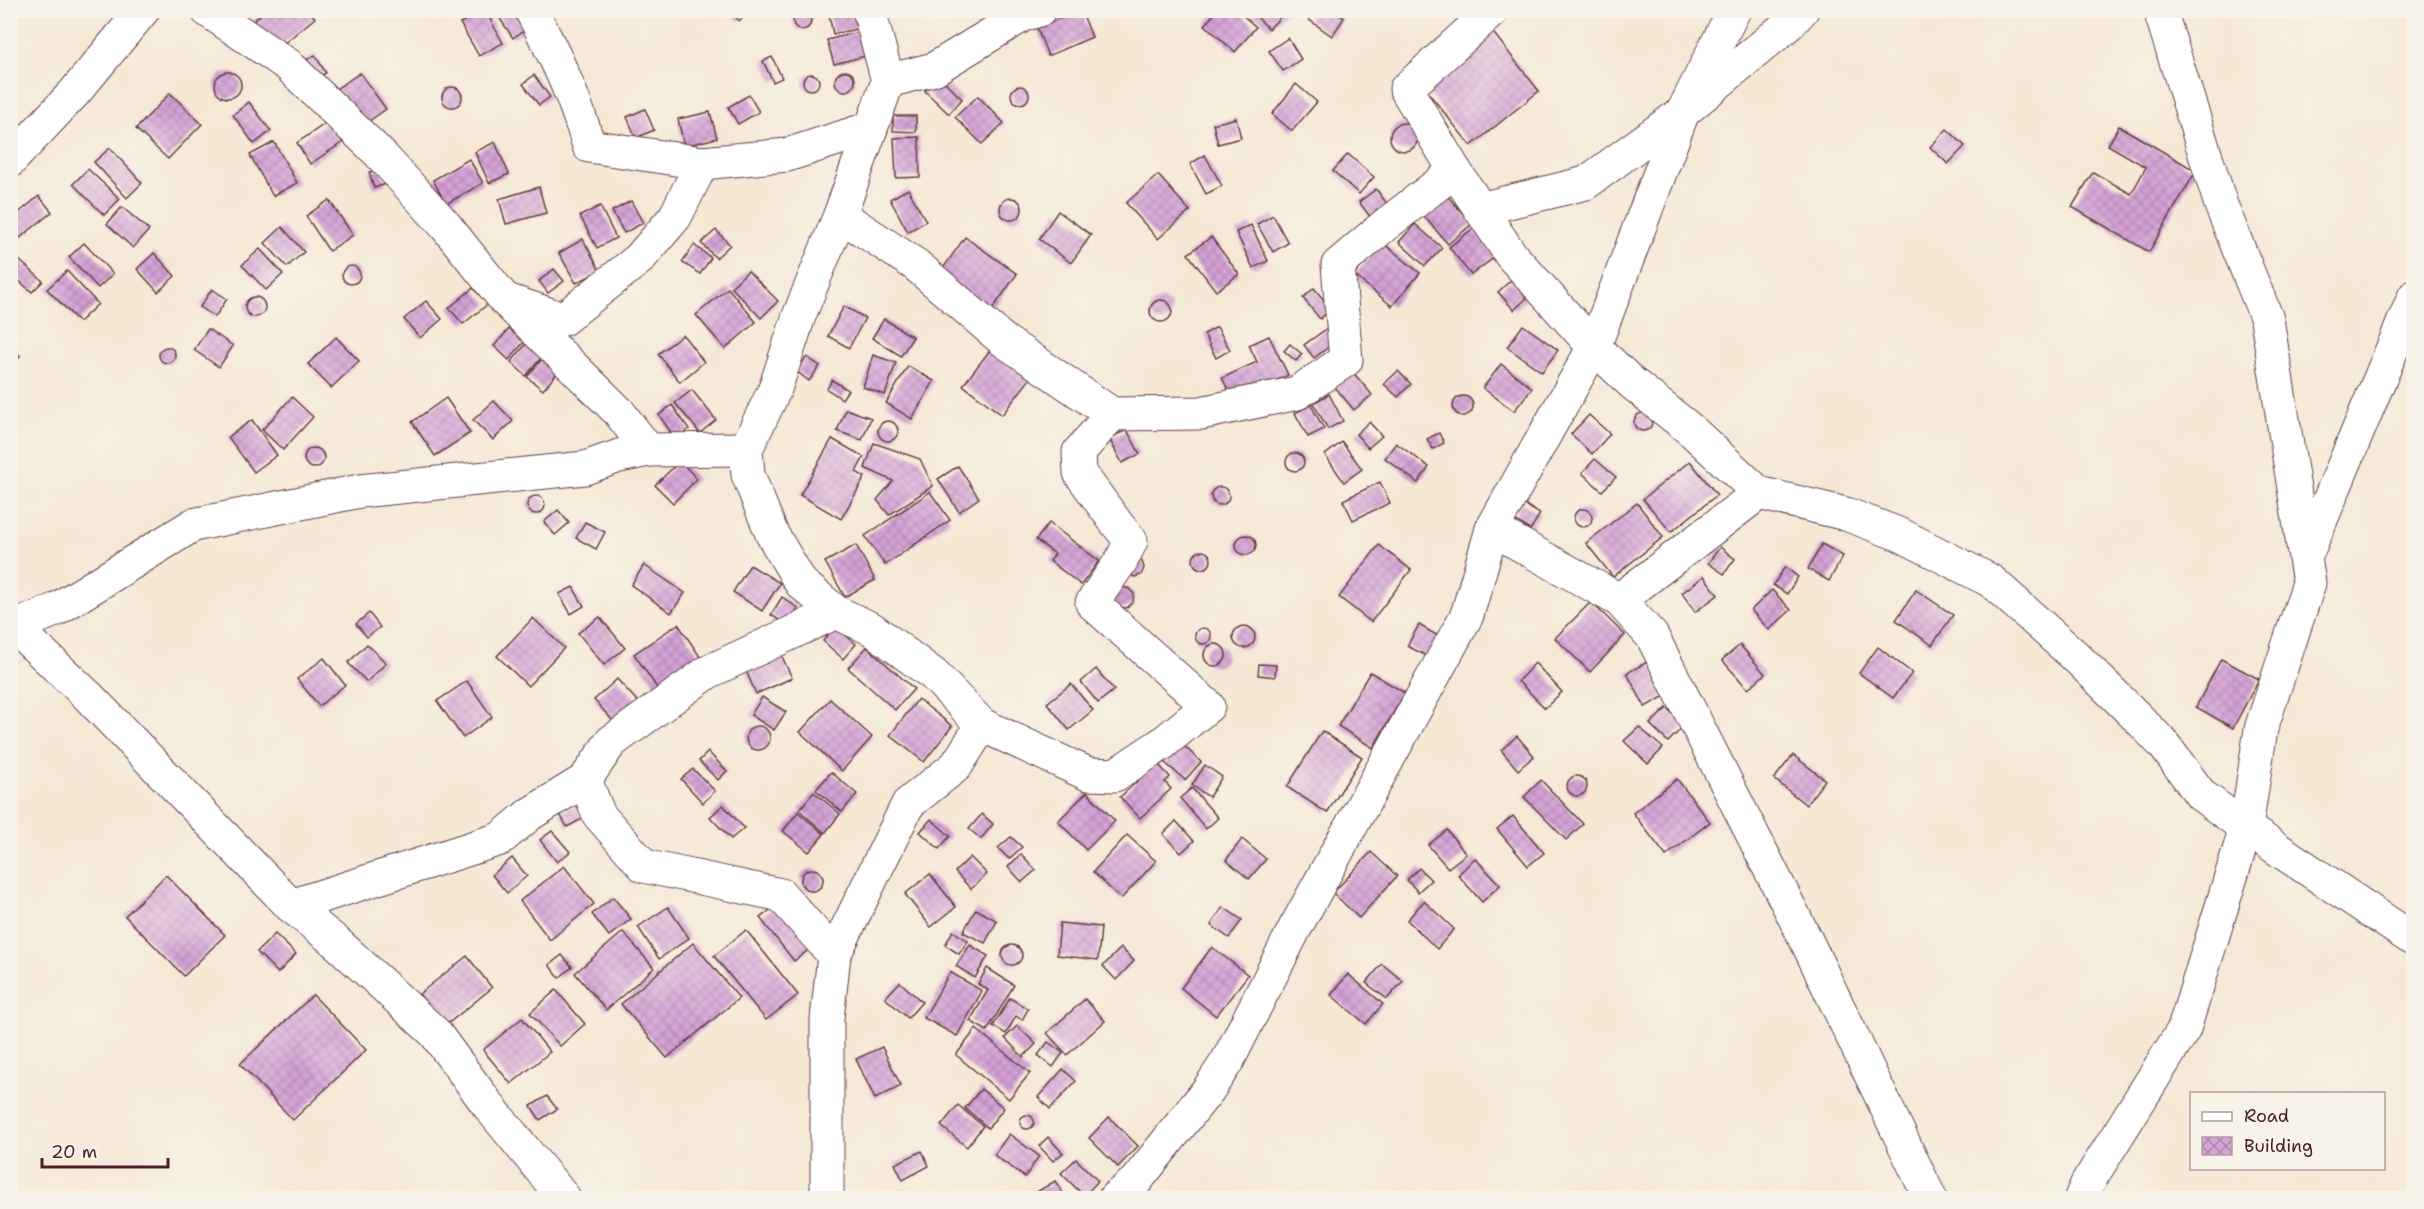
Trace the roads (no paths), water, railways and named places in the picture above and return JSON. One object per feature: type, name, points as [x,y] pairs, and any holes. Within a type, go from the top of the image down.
[{"type":"street","points":[[10,161],[75,92],[143,10]]},
{"type":"street","points":[[207,10],[288,65],[380,154],[445,225],[505,300],[619,412],[648,450]]},
{"type":"street","points":[[531,10],[576,102],[589,146],[702,163],[787,154],[871,128]]},
{"type":"street","points":[[869,10],[888,81],[840,215],[799,316],[776,389],[746,449],[748,475],[772,534],[801,583],[836,612],[872,629],[934,675],[982,725],[1088,774],[1115,775],[1163,743],[1208,706],[1092,603],[1121,561],[1131,541],[1080,473],[1079,452],[1112,414]]},
{"type":"street","points":[[888,81],[934,69],[1023,15],[1038,10]]},
{"type":"street","points":[[1493,10],[1406,89],[1455,171],[1511,255],[1594,347],[1632,383],[1692,431],[1759,493],[1846,514],[1901,535],[1991,581],[2075,656],[2143,723],[2164,745],[2201,795],[2246,828],[2414,940]]},
{"type":"street","points":[[1116,1198],[1135,1182],[1209,1089],[1228,1060],[1294,930],[1467,615],[1492,529],[1594,347],[1683,112],[1734,10]]},
{"type":"street","points":[[1480,210],[1586,183],[1683,112],[1790,23],[1802,10]]},
{"type":"street","points":[[2081,1198],[2087,1184],[2184,1029],[2246,828],[2261,729],[2309,583],[2267,319],[2221,205],[2160,10]]},
{"type":"street","points":[[505,300],[563,319],[639,259],[675,217],[702,163]]},
{"type":"street","points":[[840,215],[916,265],[1003,340],[1112,414],[1201,413],[1297,393],[1346,360],[1338,266],[1385,225],[1455,171]]},
{"type":"street","points":[[2305,558],[2414,297]]},
{"type":"street","points":[[560,1197],[435,1033],[336,942],[291,906],[87,696],[17,637],[57,609],[193,525],[360,491],[585,468],[619,456],[648,450],[746,449]]},
{"type":"street","points":[[1619,600],[1759,493]]},
{"type":"street","points":[[1492,529],[1619,600],[1652,636],[1806,940],[1930,1198]]},
{"type":"street","points":[[291,906],[500,840],[531,814],[585,780],[611,742],[708,672],[836,612]]},
{"type":"street","points":[[827,1198],[827,1019],[834,955],[909,804],[956,765],[982,725]]},
{"type":"street","points":[[585,780],[599,815],[644,866],[781,895],[834,955]]}]
